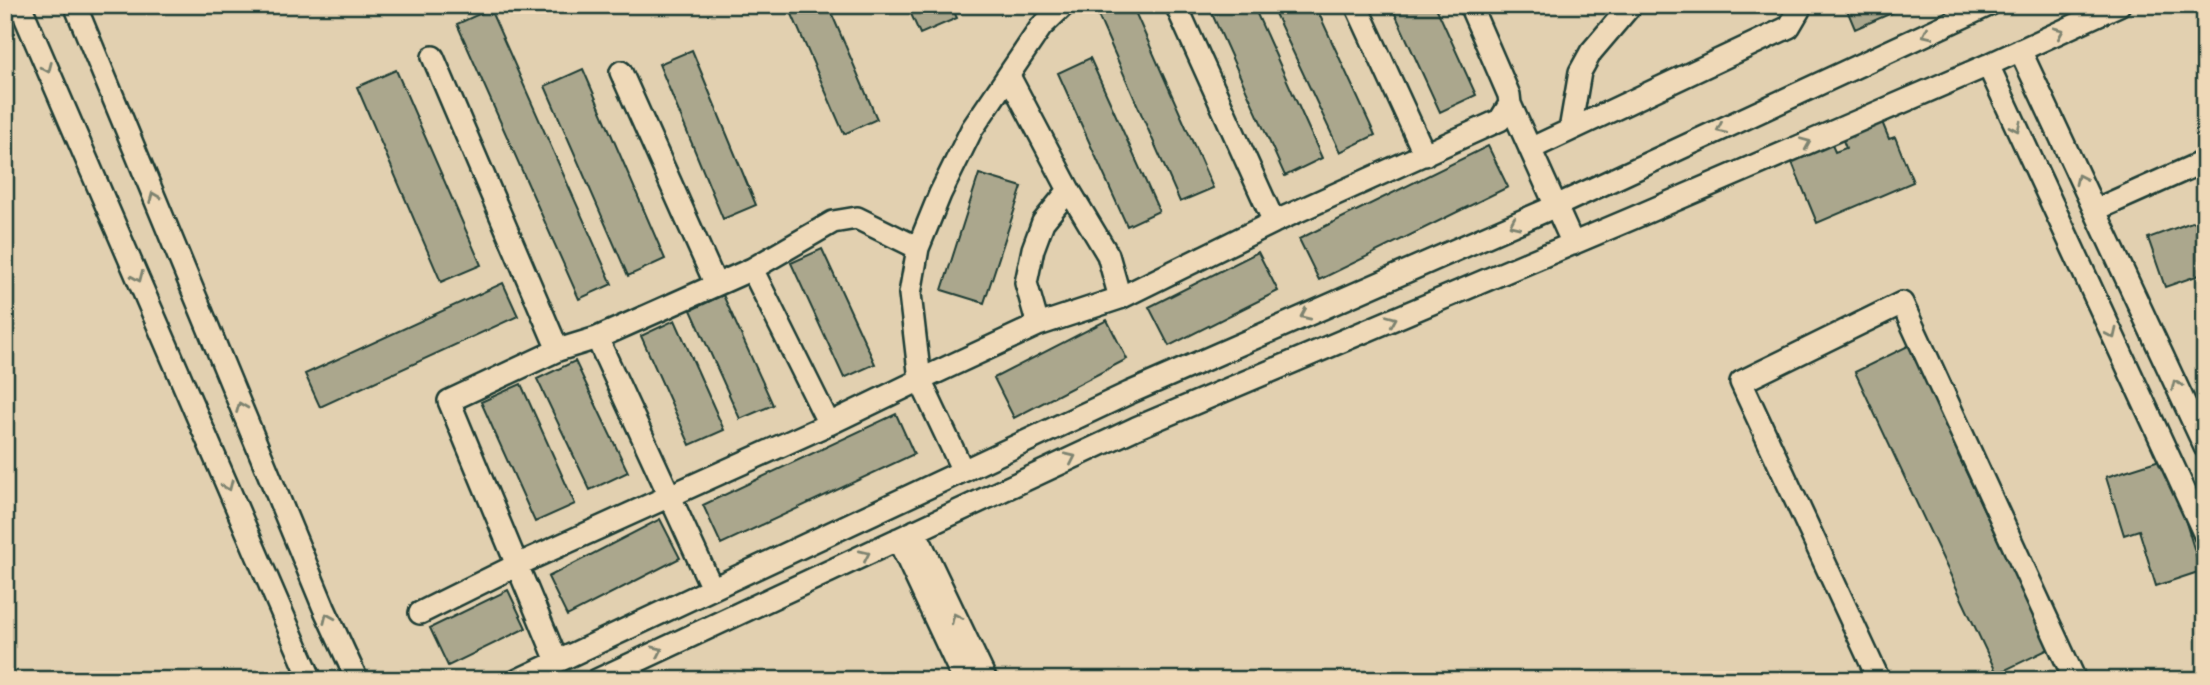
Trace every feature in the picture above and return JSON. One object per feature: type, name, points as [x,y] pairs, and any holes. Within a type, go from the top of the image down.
[{"type":"street","points":[[20,5],[312,680]]},
{"type":"street","points":[[75,5],[319,596],[357,680]]},
{"type":"street","points":[[963,471],[920,380],[910,294],[918,248],[940,194],[972,129],[1041,27],[1064,5]]},
{"type":"street","points":[[1176,5],[1274,222]]},
{"type":"street","points":[[1356,5],[1425,155]]},
{"type":"street","points":[[1470,5],[1509,95],[1510,104],[1573,244]]},
{"type":"street","points":[[1570,130],[1580,72],[1591,52],[1631,5]]},
{"type":"street","points":[[1530,149],[1789,27],[1799,10],[1798,5]]},
{"type":"street","points":[[518,680],[1129,393],[1556,206],[1989,5]]},
{"type":"street","points":[[597,680],[1136,428],[1573,244],[1988,65],[2119,5]]},
{"type":"street","points":[[2020,50],[2205,447]]},
{"type":"street","points":[[433,57],[558,350]]},
{"type":"street","points":[[1988,65],[2205,535]]},
{"type":"street","points":[[621,72],[716,285]]},
{"type":"street","points":[[1009,76],[1069,190],[1108,255],[1120,298]]},
{"type":"street","points":[[420,612],[517,565],[829,425],[1038,325],[1120,298],[1274,222],[1500,120],[1510,104]]},
{"type":"street","points":[[2095,210],[2205,161]]},
{"type":"street","points":[[1038,325],[1026,283],[1033,248],[1043,222],[1069,190]]},
{"type":"street","points":[[557,661],[449,401],[558,350],[597,338],[752,269],[832,222],[858,218],[918,248]]},
{"type":"street","points":[[752,269],[829,425]]},
{"type":"street","points":[[1879,680],[1741,382],[1902,303],[2075,680]]},
{"type":"street","points":[[597,338],[712,589]]},
{"type":"street","points":[[907,535],[964,680]]},
{"type":"street","points":[[907,535],[986,680]]},
{"type":"building","points":[[788,5],[828,5],[877,119],[844,134]]},
{"type":"building","points":[[907,5],[951,5],[957,18],[920,34]]},
{"type":"building","points":[[1108,5],[1132,5],[1213,188],[1180,202],[1096,11]]},
{"type":"building","points":[[1208,5],[1253,5],[1322,158],[1285,176]]},
{"type":"building","points":[[1271,5],[1315,5],[1375,135],[1340,152]]},
{"type":"building","points":[[1391,5],[1435,5],[1476,95],[1440,112]]},
{"type":"building","points":[[1845,5],[1910,5],[1855,29]]},
{"type":"building","points":[[490,9],[612,284],[579,299],[457,24]]},
{"type":"building","points":[[692,50],[756,205],[723,219],[659,64]]},
{"type":"building","points":[[1090,58],[1159,211],[1127,226],[1058,73]]},
{"type":"building","points":[[583,69],[665,259],[628,276],[545,86]]},
{"type":"building","points":[[396,70],[481,265],[441,282],[357,87]]},
{"type":"building","points":[[1880,117],[1889,139],[1895,137],[1913,182],[1817,223],[1789,155],[1829,138],[1835,152],[1846,148],[1840,133]]},
{"type":"building","points":[[1488,146],[1508,187],[1319,280],[1299,239]]},
{"type":"building","points":[[979,174],[1022,187],[984,303],[942,290]]},
{"type":"building","points":[[2203,218],[2205,273],[2165,287],[2148,238]]},
{"type":"building","points":[[822,249],[875,364],[844,378],[791,263]]},
{"type":"building","points":[[1258,252],[1278,291],[1169,346],[1149,307]]},
{"type":"building","points":[[503,283],[518,316],[320,407],[305,374]]},
{"type":"building","points":[[723,295],[773,405],[740,419],[691,310]]},
{"type":"building","points":[[675,320],[724,430],[690,445],[641,336]]},
{"type":"building","points":[[1107,320],[1127,359],[1014,418],[994,378]]},
{"type":"building","points":[[1912,344],[1969,450],[1958,455],[2007,559],[2010,557],[2057,645],[1997,674],[1855,372]]},
{"type":"building","points":[[575,361],[628,472],[590,490],[537,379]]},
{"type":"building","points":[[521,384],[575,504],[535,522],[481,402]]},
{"type":"building","points":[[896,414],[914,454],[721,544],[703,505]]},
{"type":"building","points":[[2166,458],[2201,571],[2156,586],[2139,530],[2124,535],[2106,477]]},
{"type":"building","points":[[660,519],[680,558],[567,616],[548,577]]},
{"type":"building","points":[[508,590],[526,628],[448,666],[430,628]]}]
